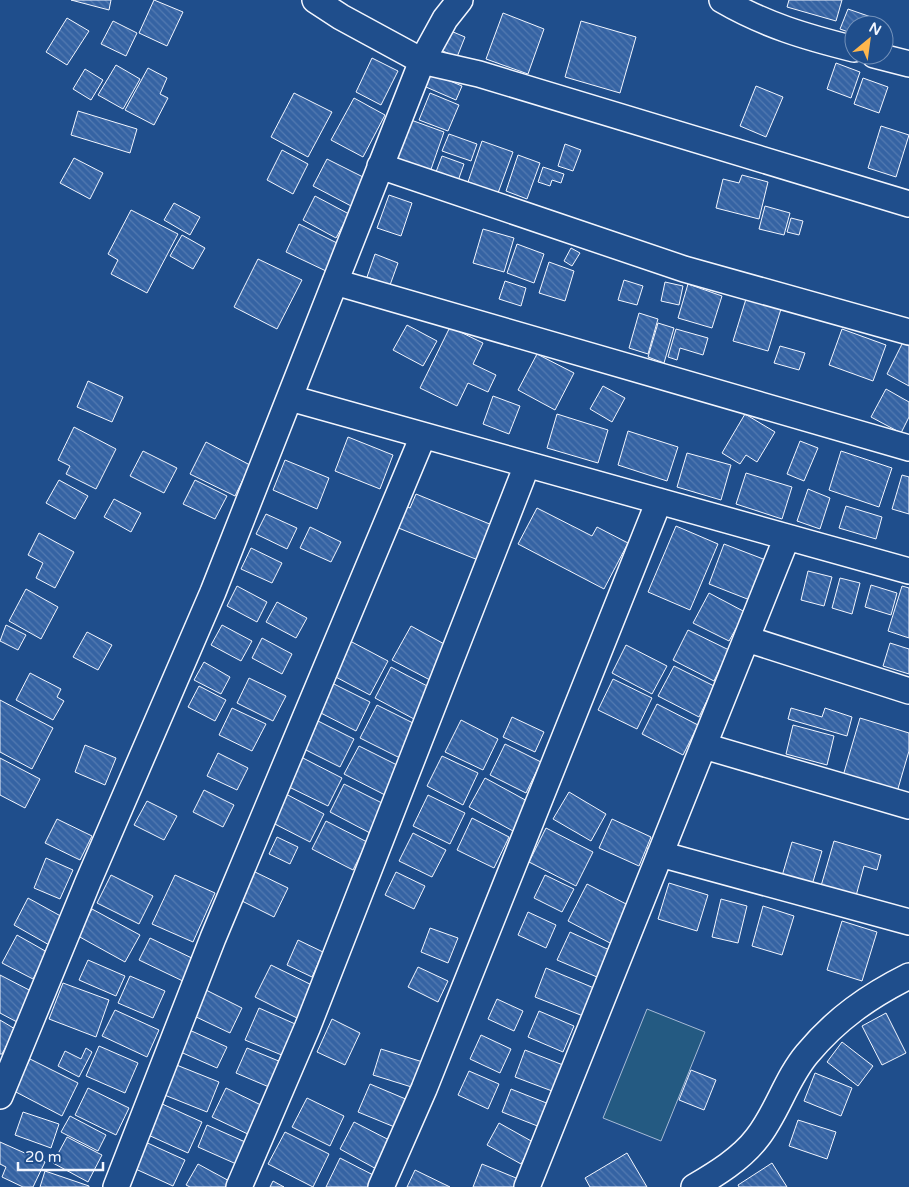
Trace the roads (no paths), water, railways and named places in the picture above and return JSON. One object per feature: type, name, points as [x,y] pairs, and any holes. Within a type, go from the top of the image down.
[{"type":"street","points":[[315,0],[341,17],[422,61],[479,74],[909,204]]},
{"type":"street","points":[[0,1096],[88,882],[213,592],[422,61],[445,19],[460,0]]},
{"type":"street","points":[[722,0],[751,17],[776,27],[844,47]]},
{"type":"street","points":[[894,60],[909,64]]},
{"type":"street","points":[[380,166],[684,269],[909,332]]},
{"type":"street","points":[[335,282],[909,448]]},
{"type":"street","points":[[290,398],[909,571]]},
{"type":"street","points":[[116,1187],[213,938],[423,436]]},
{"type":"street","points":[[239,1187],[312,1017],[527,465]]},
{"type":"street","points":[[381,1187],[424,1089],[658,502]]},
{"type":"street","points":[[526,1187],[788,537]]},
{"type":"street","points":[[747,639],[909,691]]},
{"type":"street","points":[[704,746],[909,806]]},
{"type":"street","points":[[660,854],[909,922]]},
{"type":"street","points":[[694,1187],[732,1162],[756,1139],[806,1055],[833,1025],[860,1003],[909,976]]}]
